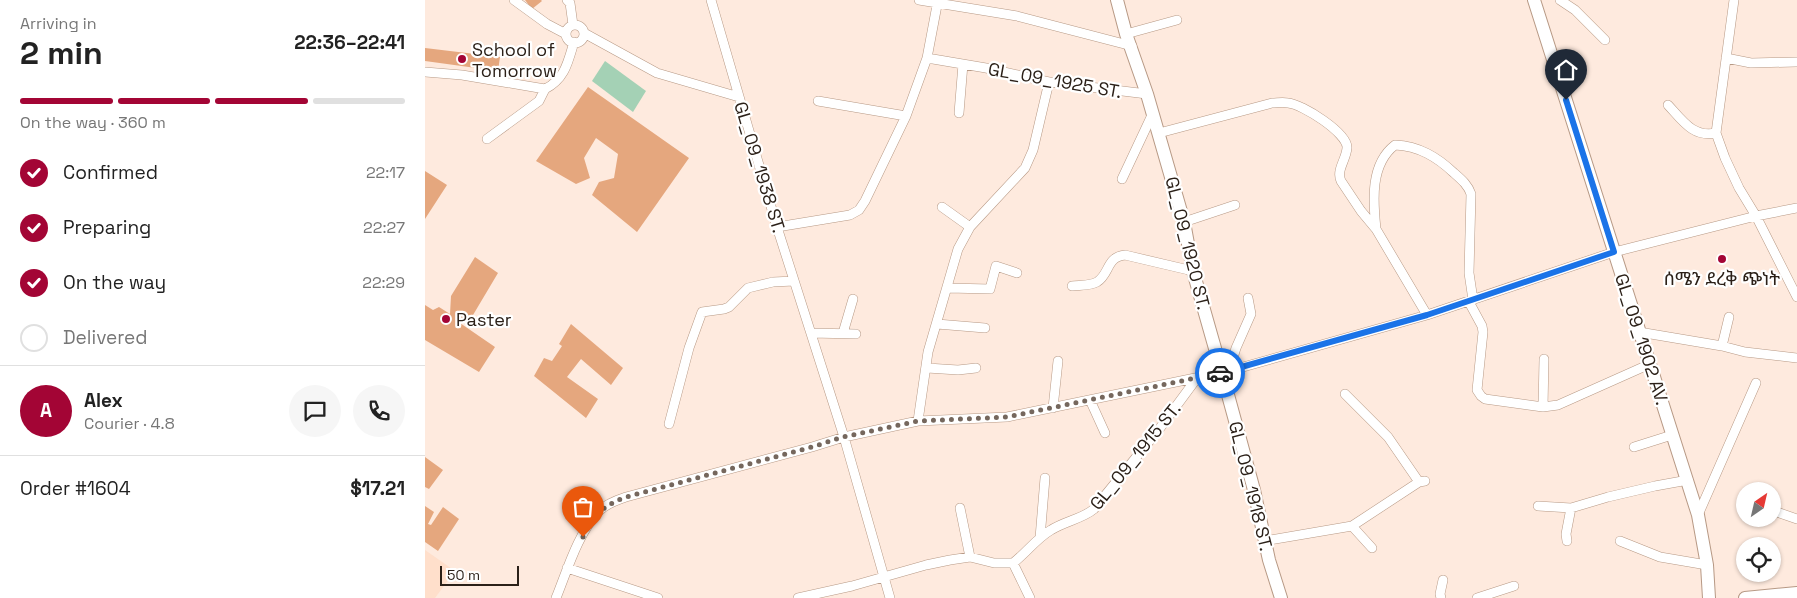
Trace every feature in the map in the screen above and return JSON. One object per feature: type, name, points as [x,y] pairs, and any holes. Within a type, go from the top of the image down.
[{"type":"main road","name":"GL_09_1920 ST.","points":[[1117,0],[1126,34],[1132,46],[1153,113],[1184,222],[1193,271],[1226,372]]},
{"type":"main road","name":"GL_09_1902 AV.","points":[[1535,0],[1639,332],[1688,480],[1698,515],[1707,565],[1709,598]]},
{"type":"main road","name":"GL_09_1918 ST.","points":[[1226,372],[1264,541],[1281,598]]},
{"type":"main road","points":[[1745,598],[1797,592]]},
{"type":"street","points":[[514,0],[547,24],[566,34],[567,38],[574,42],[581,40],[584,33]]},
{"type":"street","name":"GL_09_1938 ST.","points":[[711,0],[777,227],[843,437],[889,598]]},
{"type":"street","points":[[919,0],[1017,16],[1132,46]]},
{"type":"street","points":[[1560,0],[1575,10],[1605,40]]},
{"type":"street","points":[[1734,0],[1716,133],[1725,158],[1797,297]]},
{"type":"street","points":[[570,1],[573,25]]},
{"type":"street","points":[[777,227],[850,215],[859,210],[906,116],[927,58],[937,2]]},
{"type":"street","points":[[1126,34],[1177,20]]},
{"type":"street","points":[[566,34],[569,27],[573,25],[580,26],[584,33],[657,73],[739,97]]},
{"type":"street","points":[[425,72],[463,75],[545,89],[555,84],[565,71],[574,42]]},
{"type":"street","name":"GL_09_1925 ST.","points":[[927,58],[987,68],[1049,82],[1147,94]]},
{"type":"street","points":[[1726,58],[1751,63],[1796,62]]},
{"type":"street","name":"GL_09_1925 ST.","points":[[959,113],[963,64]]},
{"type":"street","points":[[918,421],[928,352],[958,249],[970,227],[1025,168],[1033,150],[1049,82]]},
{"type":"street","points":[[487,139],[539,101],[545,89]]},
{"type":"street","points":[[818,101],[906,116]]},
{"type":"street","points":[[1159,133],[1272,103],[1289,102],[1327,123],[1345,140],[1347,147],[1339,177],[1361,211],[1376,229],[1427,315]]},
{"type":"street","points":[[1668,105],[1689,128],[1707,135],[1716,133]]},
{"type":"street","points":[[1122,179],[1153,113]]},
{"type":"street","points":[[1376,229],[1374,206],[1376,178],[1389,150],[1395,145],[1417,148],[1431,155],[1465,182],[1471,194],[1469,272],[1471,301],[1483,332],[1478,392],[1485,399],[1543,407],[1557,406],[1650,364]]},
{"type":"street","points":[[1184,222],[1235,205]]},
{"type":"street","points":[[942,207],[970,227]]},
{"type":"street","points":[[556,598],[567,568],[587,527],[599,512],[610,503],[659,487],[812,447],[843,437],[918,421],[998,418],[1226,372],[1427,315],[1614,252],[1756,216],[1797,208]]},
{"type":"street","points":[[1072,286],[1097,282],[1103,277],[1113,258],[1125,255],[1193,271]]},
{"type":"street","points":[[948,288],[990,289],[996,266],[1017,272]]},
{"type":"street","points":[[669,424],[689,348],[702,312],[729,307],[746,288],[773,282],[795,281]]},
{"type":"street","points":[[1226,372],[1251,314],[1248,298]]},
{"type":"street","points":[[843,334],[853,299]]},
{"type":"street","points":[[1722,346],[1729,317]]},
{"type":"street","points":[[937,324],[985,328]]},
{"type":"street","points":[[1639,332],[1722,346],[1745,352],[1797,358]]},
{"type":"street","points":[[811,333],[856,334]]},
{"type":"street","points":[[1543,407],[1544,359]]},
{"type":"street","points":[[1053,408],[1058,361]]},
{"type":"street","points":[[927,368],[952,370],[976,368]]},
{"type":"street","name":"GL_09_1915 ST.","points":[[1013,563],[1040,538],[1052,530],[1094,509],[1160,428],[1197,378]]},
{"type":"street","points":[[1698,515],[1756,383]]},
{"type":"street","points":[[1264,541],[1352,526],[1422,482],[1388,437],[1345,394]]},
{"type":"street","points":[[1090,400],[1105,433]]},
{"type":"street","points":[[1634,447],[1673,435]]},
{"type":"street","points":[[1040,538],[1045,478]]},
{"type":"street","points":[[1538,506],[1571,508],[1608,497],[1688,480]]},
{"type":"street","points":[[960,508],[970,558]]},
{"type":"street","points":[[1567,541],[1566,534],[1571,508]]},
{"type":"street","points":[[1781,514],[1797,520]]},
{"type":"street","points":[[1352,526],[1372,548]]},
{"type":"street","points":[[1620,541],[1660,557],[1707,565]]},
{"type":"street","points":[[798,598],[884,578],[926,564],[970,558],[994,563],[1013,563],[1030,598]]},
{"type":"street","points":[[567,568],[658,598]]},
{"type":"street","points":[[1441,598],[1443,580]]},
{"type":"street","points":[[1477,598],[1514,586]]},
{"type":"shaded area","points":[[425,550],[455,571],[435,598],[425,598]]},
{"type":"green space","points":[[605,61],[646,91],[633,112],[592,81]]},
{"type":"building","points":[[525,0],[541,0],[542,1],[532,9]]},
{"type":"building","name":"School of Tomorrow","points":[[425,48],[500,57],[498,71],[425,61]]},
{"type":"building","points":[[588,87],[689,158],[637,232],[592,195],[599,182],[614,178],[618,154],[596,138],[584,158],[590,178],[576,184],[536,161]]},
{"type":"building","points":[[425,171],[447,185],[425,219]]},
{"type":"building","name":"Paster","points":[[475,257],[498,273],[473,315],[460,323],[495,347],[479,372],[425,340],[425,305],[433,310],[439,307],[450,314],[451,296]]},
{"type":"building","points":[[571,324],[623,368],[611,385],[581,359],[567,377],[598,399],[586,418],[534,376],[544,358],[552,361],[562,346],[559,344]]},
{"type":"building","points":[[425,457],[443,470],[429,489],[425,487]]},
{"type":"building","points":[[425,506],[434,512],[428,524],[431,525],[443,507],[459,519],[438,551],[425,542]]},
{"type":"way so far","points":[[583,537],[587,527],[599,512],[610,503],[659,487],[812,447],[843,437],[918,421],[1007,417],[1220,373]]},
{"type":"place","name":"School of Tomorrow","points":[[462,59]]},
{"type":"place","name":"ሰሜን ደረቅ ጭነት","points":[[1722,259]]},
{"type":"place","name":"Paster","points":[[446,319]]},
{"type":"route","points":[[1220,373],[1427,315],[1614,252],[1566,100]]}]
